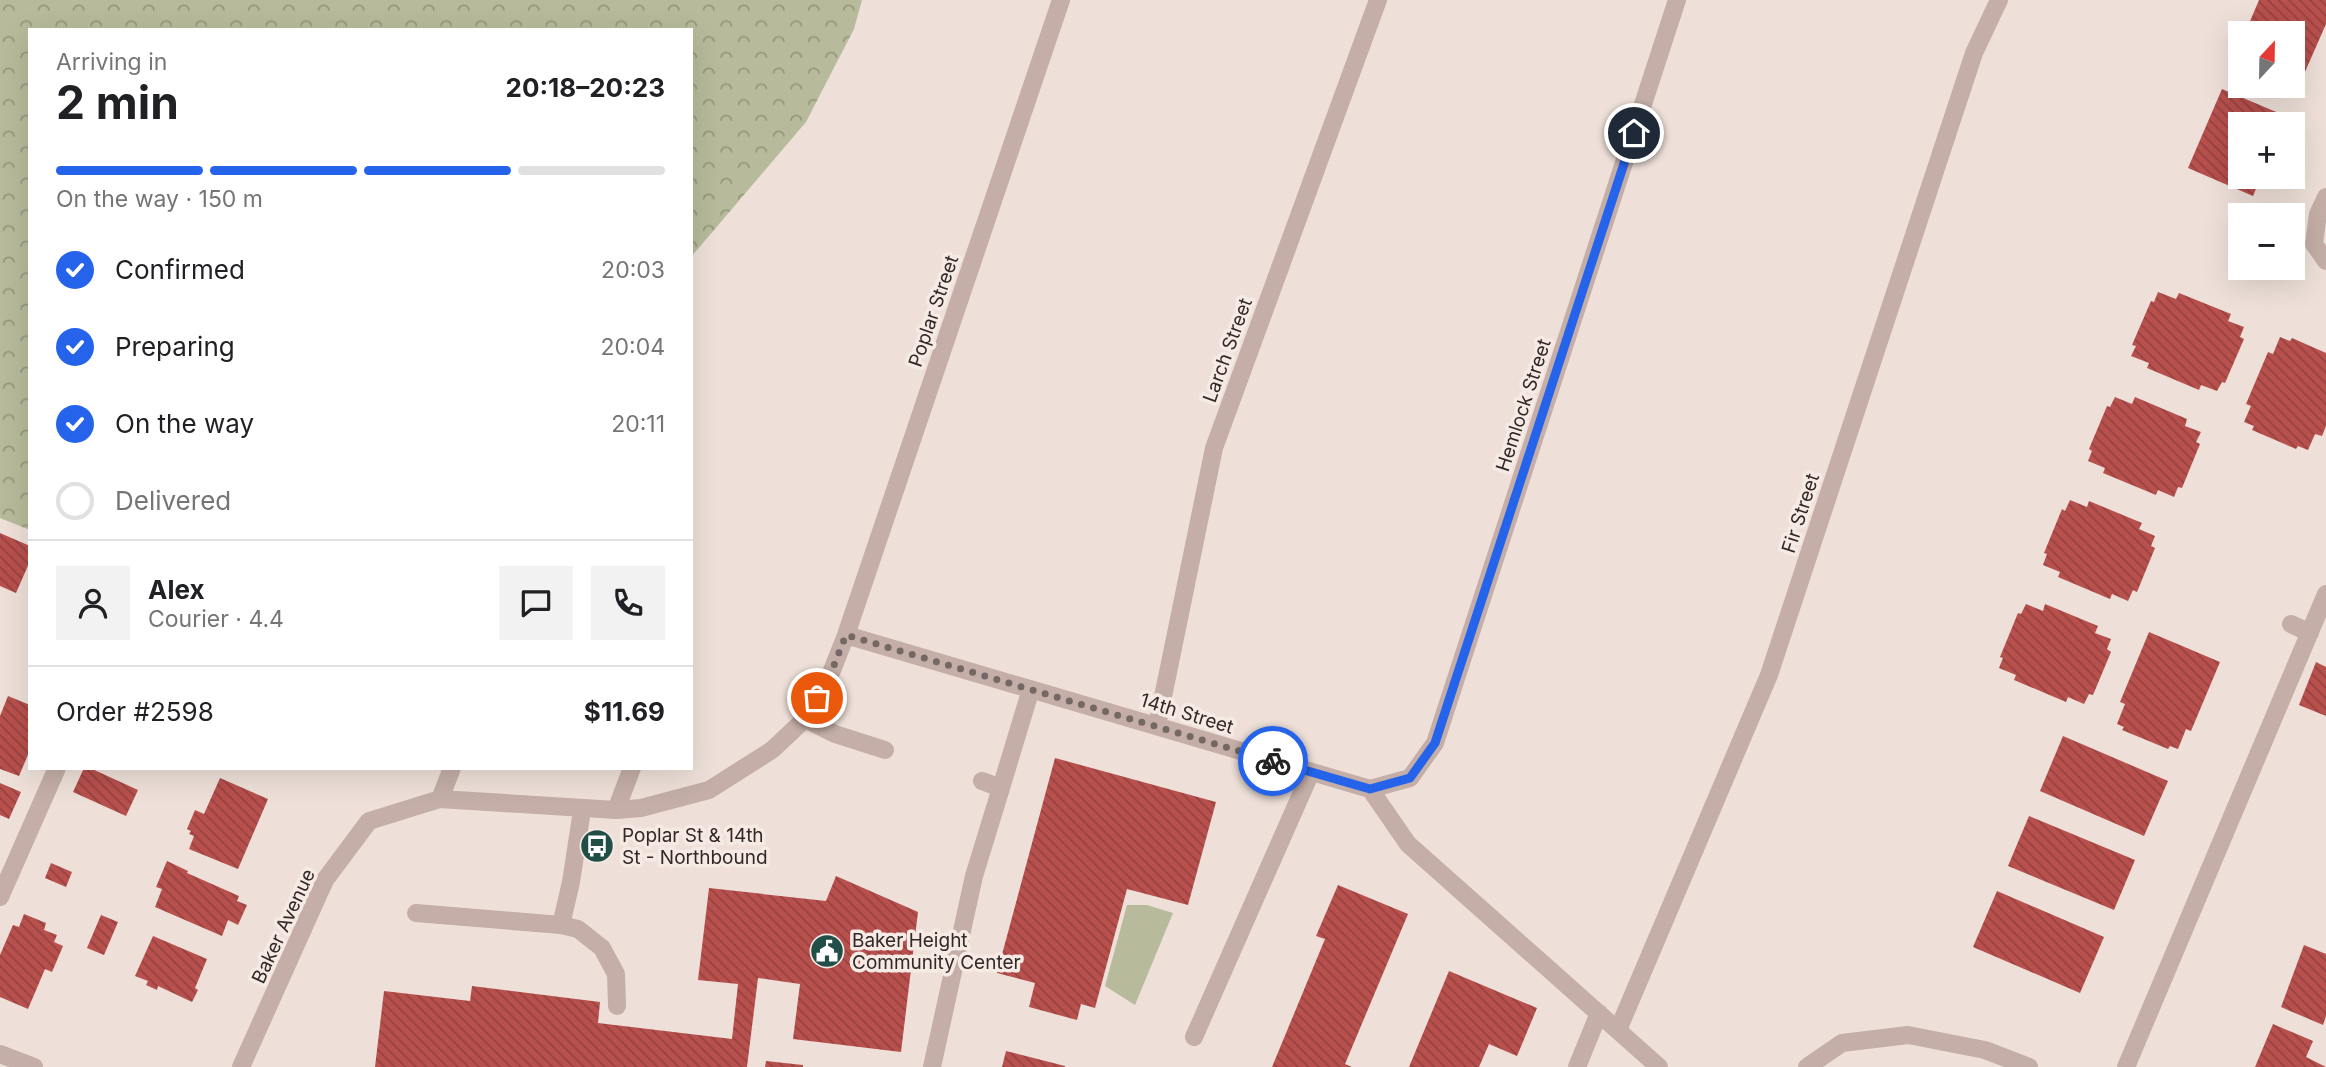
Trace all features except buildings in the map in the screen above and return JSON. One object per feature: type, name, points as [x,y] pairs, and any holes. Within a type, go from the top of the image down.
[{"type":"street","name":"Poplar Street","points":[[846,635],[1061,0]]},
{"type":"street","name":"Larch Street","points":[[1157,726],[1214,448],[1378,0]]},
{"type":"street","name":"Hemlock Street","points":[[1370,789],[1410,778],[1435,743],[1677,0]]},
{"type":"street","name":"Fir Street","points":[[1618,1030],[1769,675],[1973,53],[1998,0]]},
{"type":"street","points":[[2326,197],[2318,214],[2314,243],[2326,261]]},
{"type":"street","points":[[2126,1067],[2326,594]]},
{"type":"street","points":[[2291,624],[2310,633]]},
{"type":"street","name":"14th Street","points":[[846,635],[1370,789]]},
{"type":"street","name":"Baker Avenue","points":[[242,1067],[325,880],[369,821],[440,799],[615,810],[641,808],[709,790],[772,750],[805,719],[829,678],[846,635]]},
{"type":"street","points":[[932,1067],[974,876],[1031,689]]},
{"type":"street","points":[[805,719],[835,734],[885,750]]},
{"type":"street","points":[[0,897],[56,770]]},
{"type":"street","points":[[440,799],[451,770]]},
{"type":"street","points":[[615,810],[631,770]]},
{"type":"street","points":[[1194,1037],[1311,772]]},
{"type":"street","points":[[982,781],[1001,788]]},
{"type":"street","points":[[1370,789],[1408,844],[1659,1067]]},
{"type":"street","points":[[561,925],[571,882],[582,810]]},
{"type":"street","points":[[416,913],[561,925],[578,929],[602,948],[616,974],[617,1006]]},
{"type":"street","points":[[1577,1067],[1599,1013]]},
{"type":"street","points":[[1807,1067],[1842,1042],[1908,1035],[1985,1050],[2029,1067]]},
{"type":"street","points":[[0,1054],[34,1067]]},
{"type":"green space","points":[[0,0],[862,0],[854,29],[806,122],[693,255],[693,28],[28,28],[28,529],[0,518]]},
{"type":"green space","points":[[1127,905],[1147,905],[1173,913],[1135,1005],[1105,986]]},
{"type":"way so far","points":[[817,698],[829,678],[846,635],[1273,761]]},
{"type":"place","name":"Poplar St & 14th St - Northbound","points":[[597,846]]},
{"type":"place","name":"Baker Height Community Center","points":[[827,951]]},
{"type":"route","points":[[1273,761],[1370,789],[1410,778],[1435,743],[1634,133]]}]
